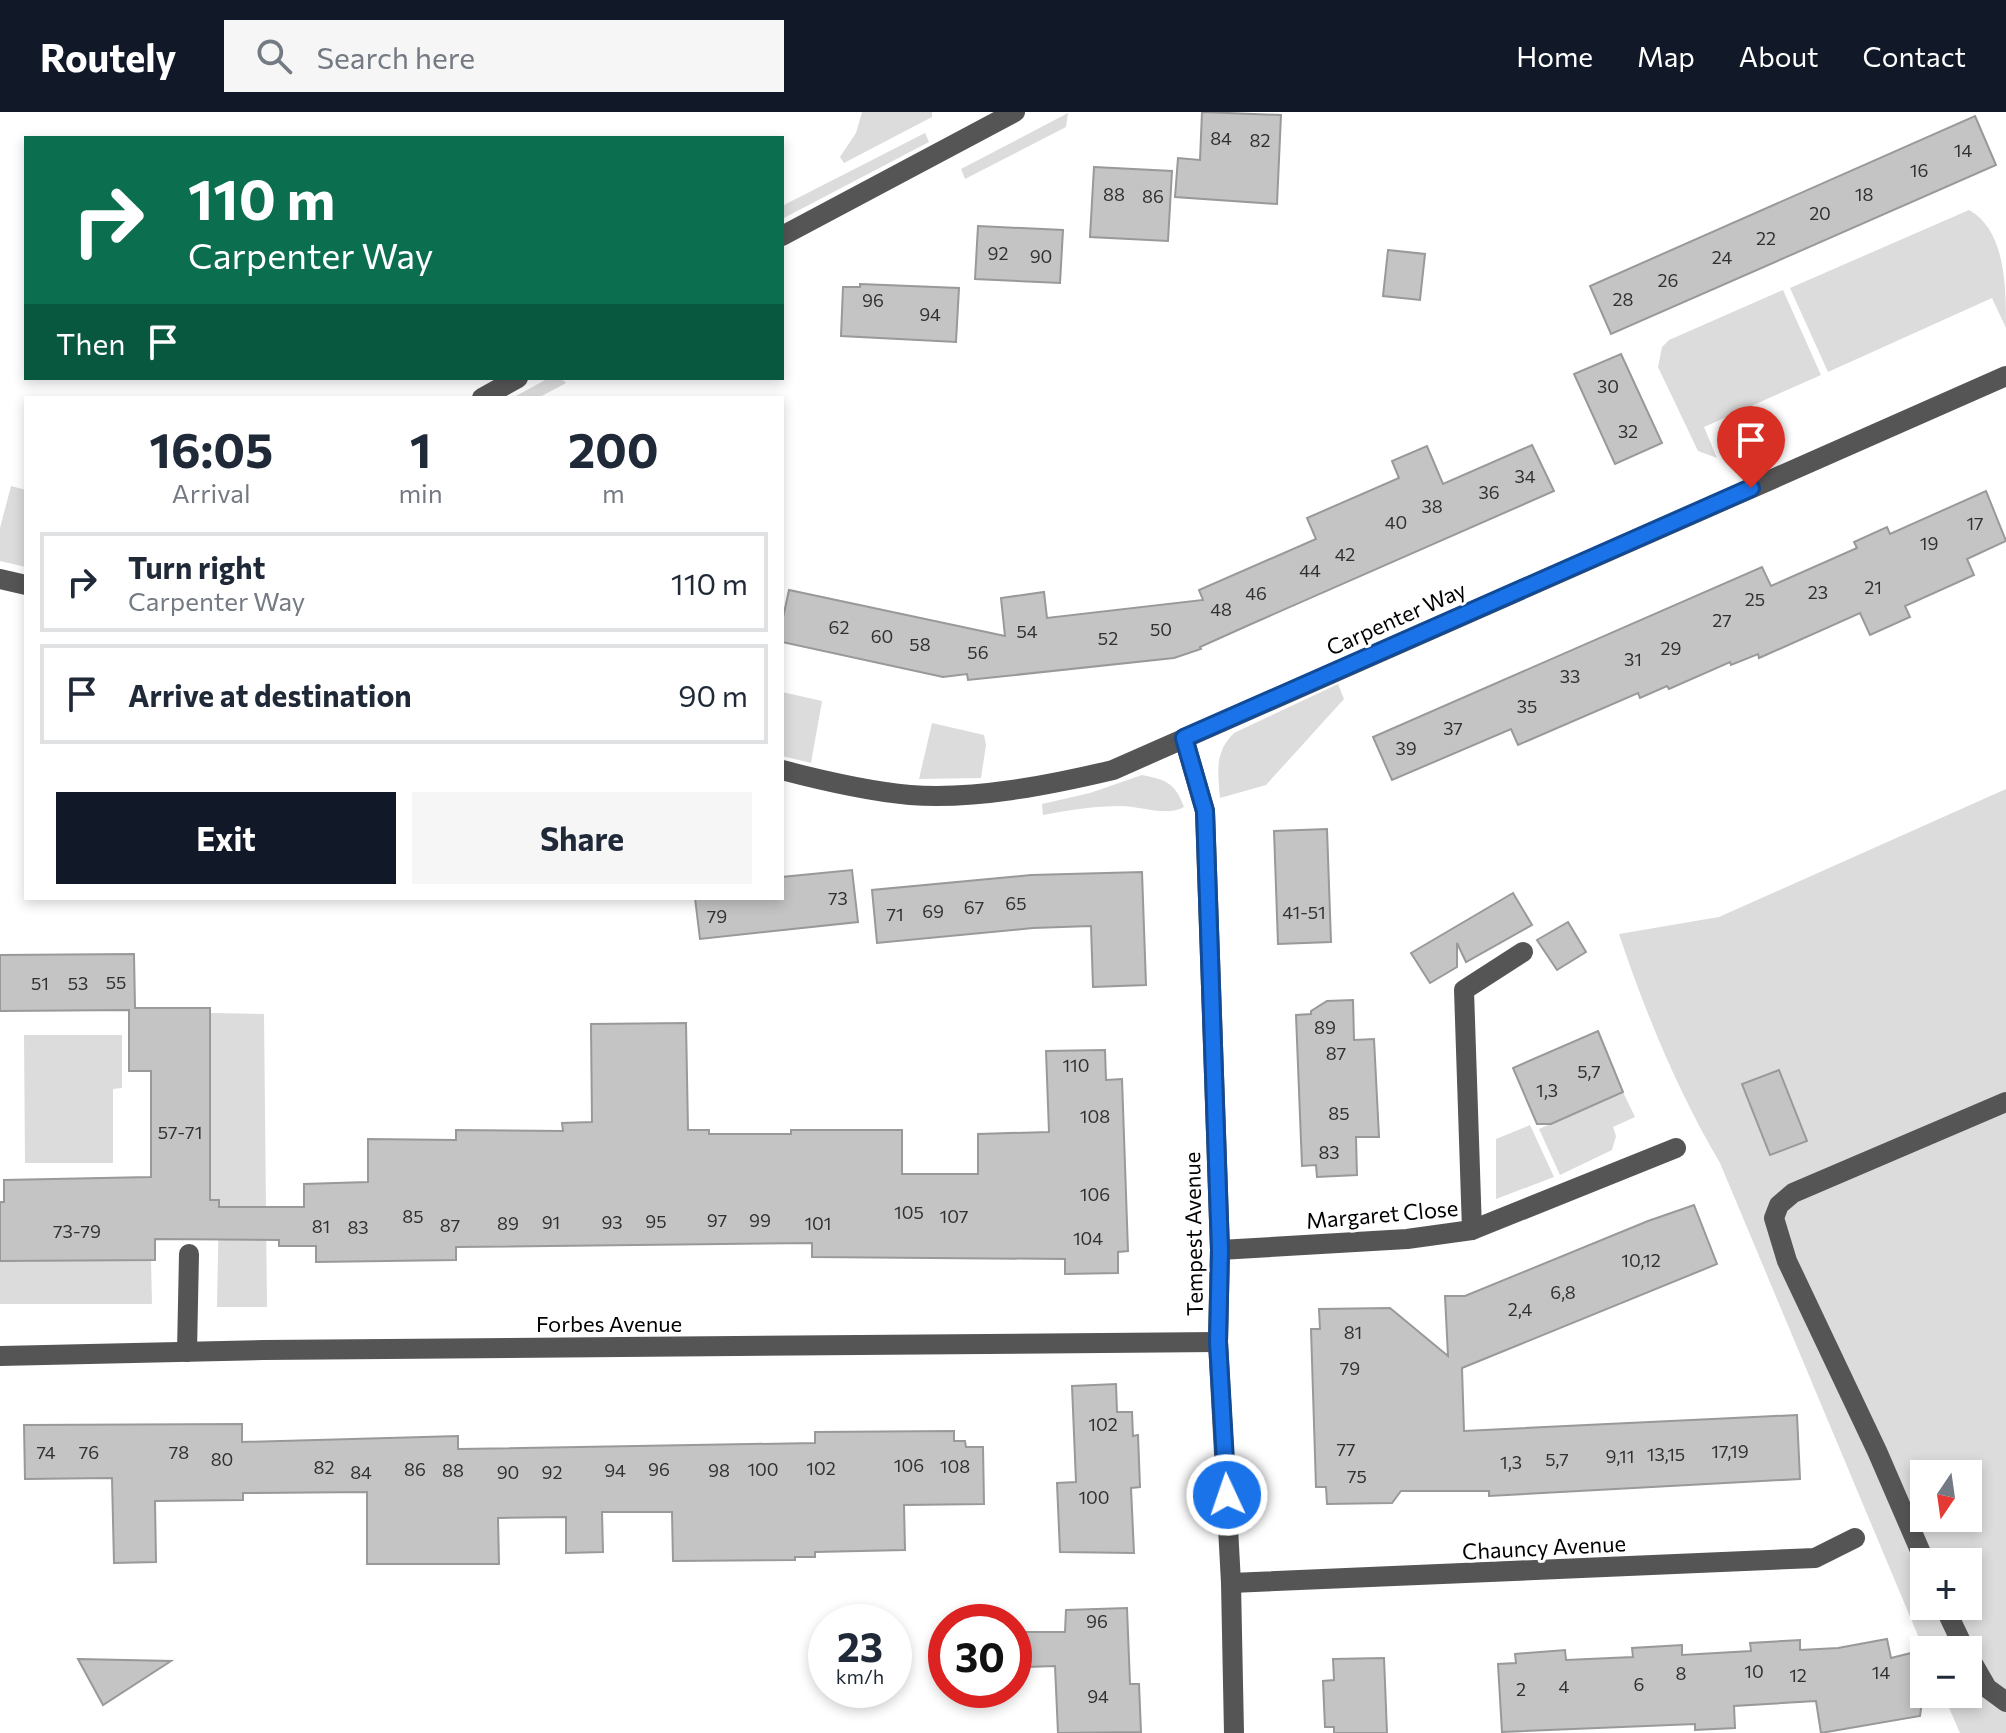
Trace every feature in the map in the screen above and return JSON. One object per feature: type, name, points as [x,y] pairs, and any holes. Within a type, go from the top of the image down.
[{"type":"street","points":[[784,235],[1001,115]]},
{"type":"street","name":"Carpenter Way","points":[[784,770],[856,788],[912,795],[995,792],[1113,770],[2006,376]]},
{"type":"street","points":[[486,396],[514,380]]},
{"type":"street","points":[[0,579],[24,585]]},
{"type":"street","name":"Tempest Avenue","points":[[1184,738],[1205,811],[1220,1250],[1218,1342],[1231,1583],[1234,1733]]},
{"type":"street","points":[[1472,1230],[1464,990],[1523,952]]},
{"type":"street","points":[[1919,1548],[1877,1451],[1787,1261],[1774,1218],[1779,1205],[1793,1193],[2006,1102]]},
{"type":"street","name":"Margaret Close","points":[[1220,1250],[1407,1239],[1472,1230],[1676,1148]]},
{"type":"street","points":[[187,1352],[189,1254]]},
{"type":"street","name":"Forbes Avenue","points":[[0,1356],[1218,1342]]},
{"type":"street","name":"Chauncy Avenue","points":[[1231,1583],[1815,1558],[1855,1538]]},
{"type":"street","points":[[1982,1679],[1987,1688],[2006,1702]]},
{"type":"shaded area","points":[[862,112],[932,112],[932,117],[844,163],[840,157],[856,133]]},
{"type":"shaded area","points":[[1068,113],[1066,127],[965,179],[961,169]]},
{"type":"shaded area","points":[[925,133],[929,142],[784,218],[784,205]]},
{"type":"shaded area","points":[[1969,210],[1981,219],[1997,246],[2004,278],[2006,328],[1992,298],[1828,372],[1790,288]]},
{"type":"shaded area","points":[[1783,290],[1821,375],[1704,427],[1717,458],[1698,451],[1658,367],[1662,347],[1669,340]]},
{"type":"shaded area","points":[[545,380],[563,380],[566,383],[542,396],[516,396]]},
{"type":"shaded area","points":[[11,486],[24,489],[24,567],[0,561],[0,528]]},
{"type":"shaded area","points":[[1338,684],[1344,699],[1266,785],[1220,798],[1220,755],[1234,733]]},
{"type":"shaded area","points":[[784,692],[822,701],[811,763],[784,756]]},
{"type":"shaded area","points":[[932,723],[984,735],[986,745],[981,778],[919,779]]},
{"type":"shaded area","points":[[1142,775],[1169,784],[1184,807],[1162,811],[1128,806],[1101,807],[1043,815],[1042,804],[1090,793]]},
{"type":"shaded area","points":[[2006,789],[2006,1733],[1960,1733],[1949,1708],[1982,1708],[1982,1636],[1918,1636],[1911,1620],[1982,1620],[1982,1548],[1910,1548],[1910,1617],[1720,1163],[1664,1051],[1619,934],[1719,917]]},
{"type":"shaded area","points":[[210,1013],[264,1014],[267,1307],[217,1307],[219,1200],[210,1200]]},
{"type":"shaded area","points":[[24,1035],[122,1035],[122,1088],[113,1089],[113,1163],[25,1163]]},
{"type":"shaded area","points":[[1623,1092],[1635,1117],[1613,1127],[1616,1136],[1612,1150],[1560,1175],[1539,1129]]},
{"type":"shaded area","points":[[1530,1125],[1554,1177],[1496,1199],[1496,1139]]},
{"type":"shaded area","points":[[151,1260],[152,1304],[0,1304],[0,1261]]},
{"type":"building","points":[[1202,112],[1281,115],[1277,204],[1175,197],[1178,158],[1200,160]]},
{"type":"building","points":[[1975,116],[1996,165],[1611,334],[1590,286]]},
{"type":"building","points":[[1094,167],[1172,171],[1168,241],[1090,237]]},
{"type":"building","points":[[978,226],[1063,230],[1060,283],[975,279]]},
{"type":"building","points":[[1388,250],[1425,254],[1420,300],[1383,296]]},
{"type":"building","points":[[860,284],[959,288],[956,342],[841,336],[843,287],[860,287]]},
{"type":"building","points":[[1621,354],[1662,443],[1615,464],[1574,374]]},
{"type":"building","points":[[1532,445],[1554,491],[1201,649],[1174,658],[968,680],[967,674],[943,677],[784,642],[784,613],[789,590],[1005,636],[1001,598],[1044,592],[1047,618],[1203,600],[1199,590],[1316,539],[1307,518],[1399,478],[1392,461],[1427,446],[1443,484]]},
{"type":"building","points":[[1986,491],[2006,541],[1967,559],[1974,575],[1905,606],[1910,617],[1870,635],[1860,613],[1759,658],[1758,654],[1731,665],[1730,662],[1669,689],[1667,686],[1640,698],[1638,693],[1518,745],[1511,729],[1392,780],[1373,737],[1762,567],[1771,586],[1857,548],[1854,542],[1887,527],[1890,534]]},
{"type":"building","points":[[1327,829],[1331,942],[1278,944],[1274,831]]},
{"type":"building","points":[[852,870],[858,922],[700,939],[695,900],[784,900],[784,877]]},
{"type":"building","points":[[1142,872],[1146,985],[1093,987],[1091,926],[1033,928],[877,943],[872,890],[1031,875]]},
{"type":"building","points":[[1513,893],[1532,925],[1466,962],[1457,943],[1457,967],[1430,983],[1411,953]]},
{"type":"building","points":[[1568,922],[1586,952],[1557,970],[1537,940]]},
{"type":"building","points":[[134,954],[135,1008],[210,1008],[210,1200],[219,1200],[219,1207],[304,1207],[304,1184],[368,1182],[368,1139],[456,1140],[456,1130],[563,1131],[562,1123],[592,1122],[591,1024],[686,1023],[688,1130],[709,1130],[709,1134],[791,1134],[791,1130],[902,1130],[902,1174],[978,1174],[978,1134],[1049,1132],[1046,1051],[1105,1050],[1106,1080],[1122,1079],[1128,1251],[1118,1252],[1118,1273],[1065,1274],[1065,1259],[812,1257],[812,1243],[456,1247],[456,1260],[316,1262],[316,1246],[279,1246],[279,1240],[155,1239],[155,1260],[0,1261],[0,1202],[4,1202],[4,1180],[151,1177],[151,1071],[129,1071],[129,1010],[0,1011],[0,955]]},
{"type":"building","points":[[1353,1000],[1354,1040],[1374,1039],[1379,1137],[1356,1137],[1357,1175],[1317,1177],[1316,1165],[1302,1166],[1296,1015],[1311,1014],[1327,1001]]},
{"type":"building","points":[[1598,1031],[1623,1092],[1551,1124],[1537,1124],[1513,1068]]},
{"type":"building","points":[[1779,1070],[1807,1141],[1770,1155],[1742,1084]]},
{"type":"building","points":[[1694,1205],[1717,1264],[1462,1368],[1464,1431],[1797,1415],[1800,1479],[1489,1496],[1489,1491],[1401,1491],[1392,1503],[1327,1504],[1326,1487],[1316,1487],[1311,1329],[1320,1329],[1319,1309],[1390,1308],[1448,1356],[1445,1296],[1465,1296]]},
{"type":"building","points":[[1116,1384],[1117,1412],[1132,1412],[1133,1436],[1138,1435],[1140,1487],[1131,1488],[1134,1553],[1060,1552],[1057,1483],[1076,1482],[1072,1386]]},
{"type":"building","points":[[242,1424],[242,1442],[458,1436],[458,1449],[815,1443],[815,1432],[954,1431],[954,1441],[965,1441],[966,1447],[983,1447],[984,1504],[904,1505],[905,1550],[815,1552],[815,1557],[795,1557],[795,1560],[673,1561],[672,1512],[602,1512],[603,1552],[566,1553],[566,1517],[498,1518],[499,1564],[367,1564],[367,1492],[243,1493],[243,1500],[155,1501],[156,1562],[114,1563],[112,1478],[25,1479],[24,1425]]},
{"type":"building","points":[[1127,1608],[1130,1684],[1139,1684],[1141,1732],[1058,1733],[1055,1666],[1032,1667],[1032,1632],[1065,1632],[1066,1610]]},
{"type":"building","points":[[1887,1639],[1891,1658],[1910,1653],[1910,1708],[1921,1708],[1920,1716],[1821,1733],[1816,1701],[1734,1706],[1735,1728],[1695,1730],[1695,1724],[1502,1732],[1498,1664],[1516,1663],[1515,1654],[1565,1650],[1566,1660],[1633,1657],[1632,1648],[1682,1645],[1682,1655],[1751,1651],[1750,1643],[1800,1640],[1800,1650],[1838,1648]]},
{"type":"building","points":[[1384,1658],[1387,1733],[1334,1733],[1334,1727],[1325,1727],[1323,1681],[1334,1680],[1333,1659]]},
{"type":"building","points":[[78,1659],[171,1661],[103,1705]]},
{"type":"route","points":[[1227,1495],[1218,1342],[1220,1250],[1205,811],[1184,738],[1751,488]]}]
